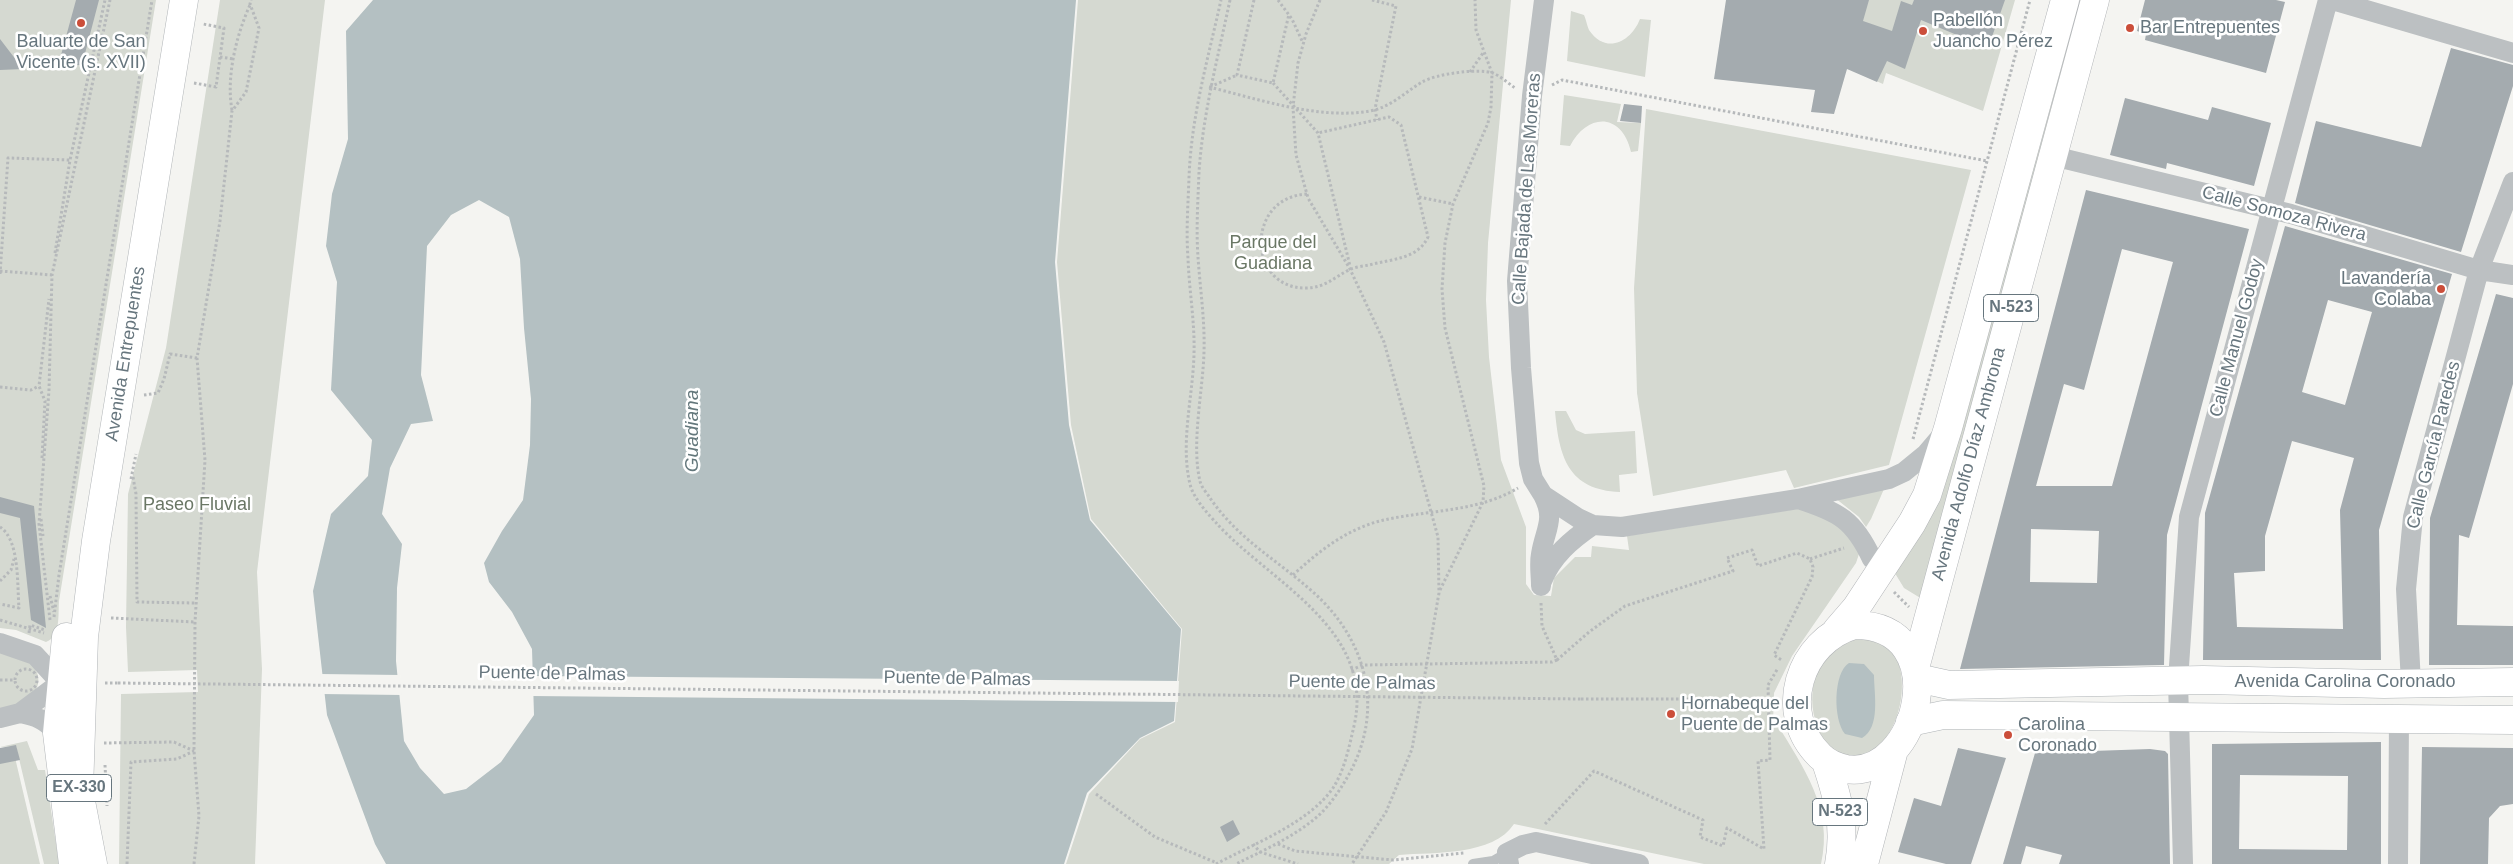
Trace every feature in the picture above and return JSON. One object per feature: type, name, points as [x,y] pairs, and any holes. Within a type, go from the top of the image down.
[{"type":"main road","name":"Avenida Entrepuentes","points":[[62,683],[55,627],[78,539],[166,0]]},
{"type":"main road","name":"Avenida Adolfo Díaz Ambrona","points":[[1837,630],[1856,608],[1912,523],[1927,495],[1948,428],[2065,0]]},
{"type":"main road","points":[[2051,50],[2066,30],[2075,0]]},
{"type":"main road","name":"Avenida Adolfo Díaz Ambrona","points":[[1916,673],[1928,617],[2095,0]]},
{"type":"main road","name":"Avenida Entrepuentes","points":[[80,710],[82,662],[96,541],[195,8]]},
{"type":"main road","name":"N-523","points":[[1839,864],[1843,832],[1834,787],[1826,762],[1807,738],[1802,727],[1796,700],[1800,678],[1808,660],[1821,642],[1837,630],[1854,625],[1870,624],[1889,631],[1901,640],[1910,653],[1916,673],[1917,692],[1910,722]]},
{"type":"main road","name":"Avenida Carolina Coronado","points":[[1916,673],[1949,685],[2178,681],[2513,682]]},
{"type":"main road","name":"EX-330","points":[[62,683],[58,733],[73,864]]},
{"type":"main road","name":"EX-330","points":[[80,710],[79,791],[93,864]]},
{"type":"main road","name":"Avenida Carolina Coronado","points":[[1910,722],[1943,715],[2180,718],[2399,717],[2513,720]]},
{"type":"main road","points":[[1826,762],[1854,770],[1870,767],[1883,761],[1894,750],[1910,722]]},
{"type":"main road","name":"N-523","points":[[1864,864],[1894,750]]},
{"type":"street","name":"Calle Bajada de Las Moreras","points":[[1541,586],[1541,555],[1550,521],[1549,507],[1538,487],[1529,463],[1521,368],[1517,281],[1532,96],[1544,0]]},
{"type":"street","name":"Calle Manuel Godoy","points":[[2178,681],[2189,518],[2328,0]]},
{"type":"street","points":[[2332,0],[2513,53]]},
{"type":"street","name":"Calle Somoza Rivera","points":[[2053,156],[2291,214],[2478,270],[2513,275]]},
{"type":"street","name":"Calle García Paredes","points":[[2411,683],[2406,589],[2413,517],[2478,270],[2513,182]]},
{"type":"street","points":[[1538,487],[1578,518],[1593,525],[1622,527],[1798,499],[1866,485],[1904,472],[1926,454],[1948,428]]},
{"type":"street","points":[[1798,499],[1825,508],[1852,526],[1862,537],[1872,559]]},
{"type":"street","points":[[1541,586],[1549,565],[1576,537],[1593,525]]},
{"type":"street","points":[[30,654],[50,651],[55,627]]},
{"type":"street","points":[[0,643],[30,654],[62,683],[80,710]]},
{"type":"street","points":[[0,718],[20,713],[62,683],[82,662]]},
{"type":"street","points":[[2178,681],[2183,864]]},
{"type":"street","points":[[20,713],[36,716],[48,722],[58,733]]},
{"type":"street","points":[[2398,864],[2399,717]]},
{"type":"street","points":[[1508,859],[1523,845],[1536,842],[1639,864]]},
{"type":"lane","points":[[1473,864],[1508,859]]},
{"type":"path","points":[[55,627],[48,588],[40,510],[45,401],[39,386],[52,275],[70,160],[105,0]]},
{"type":"path","points":[[30,654],[30,625],[48,631],[51,624],[39,524],[49,390],[52,275],[110,0]]},
{"type":"path","points":[[55,627],[60,565],[152,0]]},
{"type":"path","points":[[1096,794],[1156,837],[1217,864],[1310,813],[1333,788],[1347,756],[1358,708],[1351,670],[1331,628],[1314,608],[1234,542],[1209,515],[1190,486],[1187,448],[1194,352],[1187,257],[1189,174],[1199,91],[1221,0]]},
{"type":"path","points":[[1230,0],[1209,87],[1199,171],[1198,253],[1204,349],[1198,444],[1200,483],[1220,511],[1244,538],[1314,592],[1336,616],[1352,639],[1363,665],[1368,712],[1363,742],[1354,764],[1343,784],[1324,810],[1277,844],[1236,864]]},
{"type":"path","points":[[1237,75],[1254,0]]},
{"type":"path","points":[[1278,0],[1289,14],[1304,44]]},
{"type":"path","points":[[1320,0],[1298,63],[1293,107],[1296,155],[1307,194],[1350,269],[1384,342],[1438,537],[1439,592],[1417,724],[1405,769],[1386,812],[1356,855],[1352,864]]},
{"type":"path","points":[[1372,0],[1396,6],[1375,109],[1377,120]]},
{"type":"path","points":[[1439,592],[1483,502],[1484,486],[1445,328],[1442,289],[1444,244],[1453,204],[1488,122],[1492,73],[1476,30],[1476,0]]},
{"type":"path","points":[[1904,472],[2030,0]]},
{"type":"path","points":[[194,864],[199,816],[194,751],[195,622],[205,460],[197,358],[220,220],[232,111],[229,92],[234,59],[242,24],[251,2]]},
{"type":"path","points":[[232,111],[246,92],[259,28],[251,2]]},
{"type":"path","points":[[195,8],[204,24],[202,34]]},
{"type":"path","points":[[1273,83],[1289,14]]},
{"type":"path","points":[[193,83],[216,87],[224,28],[204,24]]},
{"type":"path","points":[[1470,72],[1484,52]]},
{"type":"path","points":[[220,57],[234,59]]},
{"type":"path","points":[[191,93],[195,73]]},
{"type":"path","points":[[1209,87],[1293,107],[1338,112],[1375,109],[1397,101],[1423,82],[1446,74],[1492,73],[1532,96],[1562,80],[1987,161]]},
{"type":"path","points":[[1209,87],[1237,75],[1273,83],[1318,133],[1350,269]]},
{"type":"path","points":[[1307,194],[1286,199],[1274,208],[1265,220],[1260,235],[1261,250],[1266,264],[1276,277],[1288,285],[1303,288],[1325,285],[1350,269],[1415,254],[1423,247],[1428,237],[1401,125],[1389,117],[1318,133]]},
{"type":"path","points":[[52,275],[0,273],[8,158],[70,160]]},
{"type":"path","points":[[1419,197],[1453,204]]},
{"type":"path","points":[[144,395],[158,393],[170,354],[197,358]]},
{"type":"path","points":[[0,387],[31,390],[39,386]]},
{"type":"path","points":[[142,404],[145,386]]},
{"type":"path","points":[[136,449],[133,476],[136,494],[137,602],[196,603]]},
{"type":"path","points":[[128,484],[133,476]]},
{"type":"path","points":[[1293,575],[1322,548],[1346,535],[1382,520],[1431,513],[1483,502],[1538,487]]},
{"type":"path","points":[[0,527],[9,535],[14,544],[19,608],[0,604]]},
{"type":"path","points":[[1351,670],[1363,665],[1552,662],[1558,660],[1589,632],[1625,606],[1733,571],[1728,558],[1752,550],[1758,566],[1797,553],[1810,559],[1848,547],[1872,559]]},
{"type":"path","points":[[0,581],[11,570],[14,557]]},
{"type":"path","points":[[1536,842],[1538,831],[1594,771],[1702,820],[1700,837],[1723,846],[1727,828],[1764,849],[1758,761],[1770,760],[1768,685],[1783,661],[1774,655],[1812,577],[1813,567],[1810,559]]},
{"type":"path","points":[[1541,586],[1542,626],[1558,660]]},
{"type":"path","points":[[1904,603],[1928,617]]},
{"type":"path","points":[[110,626],[112,609]]},
{"type":"path","points":[[111,618],[195,622]]},
{"type":"path","points":[[0,620],[30,629],[55,627]]},
{"type":"path","points":[[105,693],[106,675]]},
{"type":"path","points":[[0,680],[14,680]]},
{"type":"path","name":"Puente de Palmas","points":[[118,683],[1796,700]]},
{"type":"path","points":[[104,733],[104,749]]},
{"type":"path","points":[[104,743],[174,742],[194,751]]},
{"type":"path","points":[[127,864],[131,762],[177,759],[194,751]]},
{"type":"path","points":[[105,764],[108,814]]},
{"type":"path","points":[[1253,844],[1260,852],[1298,864]]},
{"type":"path","points":[[1277,844],[1295,851],[1356,855],[1392,860],[1471,852]]},
{"type":"green space","points":[[0,0],[156,0],[59,601],[58,624],[54,635],[46,642],[16,630],[0,628]]},
{"type":"green space","name":"Paseo Fluvial","points":[[220,0],[325,0],[257,572],[262,669],[255,864],[119,864],[121,694],[198,692],[197,670],[128,672],[126,627],[128,494],[166,348]]},
{"type":"green space","name":"Parque del Guadiana","points":[[1078,0],[1511,0],[1488,243],[1486,300],[1489,357],[1501,460],[1526,527],[1526,584],[1534,595],[1551,596],[1554,578],[1575,557],[1591,557],[1592,546],[1629,550],[1627,536],[1796,509],[1808,510],[1827,516],[1841,526],[1860,551],[1856,563],[1792,656],[1774,693],[1773,724],[1777,724],[1797,756],[1814,790],[1820,807],[1824,844],[1821,864],[1704,864],[1514,824],[1492,842],[1478,847],[1445,852],[1399,855],[1389,864],[1066,864],[1089,794],[1140,739],[1175,722],[1182,629],[1091,519],[1071,425],[1057,262]]},
{"type":"green space","name":"Pabellón Juancho Pérez","points":[[1847,0],[2015,0],[1983,111],[1886,73],[1883,84],[1833,62]]},
{"type":"green space","points":[[1571,11],[1584,15],[1589,30],[1596,38],[1610,44],[1618,42],[1631,34],[1640,19],[1651,20],[1645,77],[1567,61]]},
{"type":"green space","points":[[2081,19],[1922,599],[1904,588],[1893,570],[2065,41]]},
{"type":"green space","points":[[1564,95],[1621,104],[1617,122],[1641,123],[1638,151],[1631,152],[1627,139],[1620,130],[1612,124],[1604,122],[1586,127],[1577,135],[1570,146],[1560,145]]},
{"type":"green space","points":[[1646,109],[1971,170],[1889,465],[1794,488],[1786,470],[1653,496],[1637,393],[1634,288]]},
{"type":"green space","points":[[1555,411],[1566,411],[1576,430],[1585,434],[1635,431],[1637,473],[1619,475],[1620,492],[1602,490],[1588,485],[1578,478],[1564,456]]},
{"type":"green space","points":[[1884,489],[1866,527],[1859,517],[1835,498]]},
{"type":"green space","points":[[1871,637],[1895,655],[1900,669],[1902,686],[1900,704],[1895,721],[1887,736],[1876,748],[1862,755],[1846,757],[1836,754],[1825,742],[1819,731],[1813,707],[1812,694],[1814,682],[1824,659],[1836,646],[1850,640]]},
{"type":"green space","points":[[0,651],[23,658],[29,662],[37,673],[38,684],[32,696],[23,703],[0,709]]},
{"type":"green space","points":[[27,741],[38,770],[45,770],[59,864],[44,864],[16,746],[0,747]]},
{"type":"green space","points":[[13,749],[40,864],[0,864],[0,752]]},
{"type":"water","name":"Guadiana","points":[[373,0],[1076,0],[1055,262],[1069,425],[1090,520],[1181,629],[1174,721],[1140,738],[1087,793],[1064,864],[386,864],[375,844],[327,715],[313,591],[331,514],[368,476],[372,440],[331,390],[337,282],[326,246],[332,194],[348,139],[346,31]],"holes":[[[479,200],[509,217],[520,259],[531,399],[530,445],[523,500],[502,531],[484,563],[489,582],[512,612],[532,649],[534,715],[501,762],[466,789],[444,794],[420,768],[404,741],[396,661],[397,588],[402,544],[382,514],[390,468],[411,424],[433,421],[421,375],[427,246],[451,215]]]},
{"type":"water","points":[[1849,663],[1864,664],[1874,675],[1874,718],[1868,733],[1862,738],[1845,734],[1838,718],[1837,697],[1840,676]]},
{"type":"pier","points":[[320,674],[400,675],[402,695],[322,694]]},
{"type":"pier","points":[[530,676],[1179,681],[1178,702],[531,696]]},
{"type":"building","name":"Baluarte de San Vicente (s. XVII)","points":[[76,0],[99,0],[82,65],[58,66]]},
{"type":"building","points":[[1726,0],[1869,0],[1863,21],[1892,31],[1901,1],[1912,5],[1914,0],[2005,0],[1988,48],[1921,20],[1905,69],[1887,61],[1877,82],[1847,69],[1834,114],[1811,112],[1815,90],[1714,79]]},
{"type":"building","points":[[2145,0],[2276,0],[2285,2],[2266,73],[2145,40],[2146,34],[2137,31]]},
{"type":"building","points":[[0,39],[23,69],[0,70]]},
{"type":"building","points":[[2451,48],[2513,65],[2513,86],[2461,252],[2295,203],[2316,121],[2421,147]]},
{"type":"building","points":[[2125,98],[2208,120],[2212,107],[2271,123],[2254,186],[2167,163],[2166,169],[2110,155]]},
{"type":"building","points":[[1624,104],[1642,106],[1641,123],[1620,121]]},
{"type":"building","points":[[2086,190],[2249,229],[2167,535],[2164,665],[1960,669]],"holes":[[[2122,249],[2173,262],[2112,486],[2036,486],[2064,384],[2084,390]],[[2031,529],[2099,531],[2097,583],[2030,582]]]},
{"type":"building","points":[[2285,226],[2452,274],[2379,530],[2381,660],[2203,660],[2205,513]],"holes":[[[2328,300],[2372,312],[2345,405],[2302,392]],[[2292,441],[2354,458],[2340,510],[2343,629],[2237,627],[2234,573],[2265,571],[2265,536]]]},
{"type":"building","points":[[2496,294],[2513,298],[2513,384],[2469,538],[2459,535],[2457,625],[2513,626],[2513,665],[2429,665],[2430,518]]},
{"type":"building","points":[[0,497],[34,506],[46,628],[31,620],[20,518],[0,513]]},
{"type":"building","points":[[2381,742],[2381,864],[2212,864],[2212,744]],"holes":[[[2240,775],[2348,776],[2347,850],[2239,849]]]},
{"type":"building","points":[[16,745],[20,760],[0,764],[0,748]]},
{"type":"building","points":[[2422,747],[2513,748],[2513,804],[2500,806],[2489,818],[2488,864],[2420,864]]},
{"type":"building","points":[[1958,748],[2006,758],[1971,864],[1946,864],[1898,852],[1914,798],[1941,806]]},
{"type":"building","points":[[2150,749],[2165,751],[2168,754],[2170,864],[2059,864],[2062,855],[2026,846],[2021,864],[2003,864],[2035,753]]},
{"type":"building","points":[[1233,820],[1240,834],[1227,842],[1220,827]]},
{"type":"place","name":"Baluarte de San Vicente (s. XVII)","points":[[81,23]]},
{"type":"place","name":"Bar Entrepuentes","points":[[2130,28]]},
{"type":"place","name":"Pabellón Juancho Pérez","points":[[1923,31]]},
{"type":"place","name":"Lavandería Colaba","points":[[2441,289]]},
{"type":"place","name":"Hornabeque del Puente de Palmas","points":[[1671,714]]},
{"type":"place","name":"Carolina Coronado","points":[[2008,735]]}]
